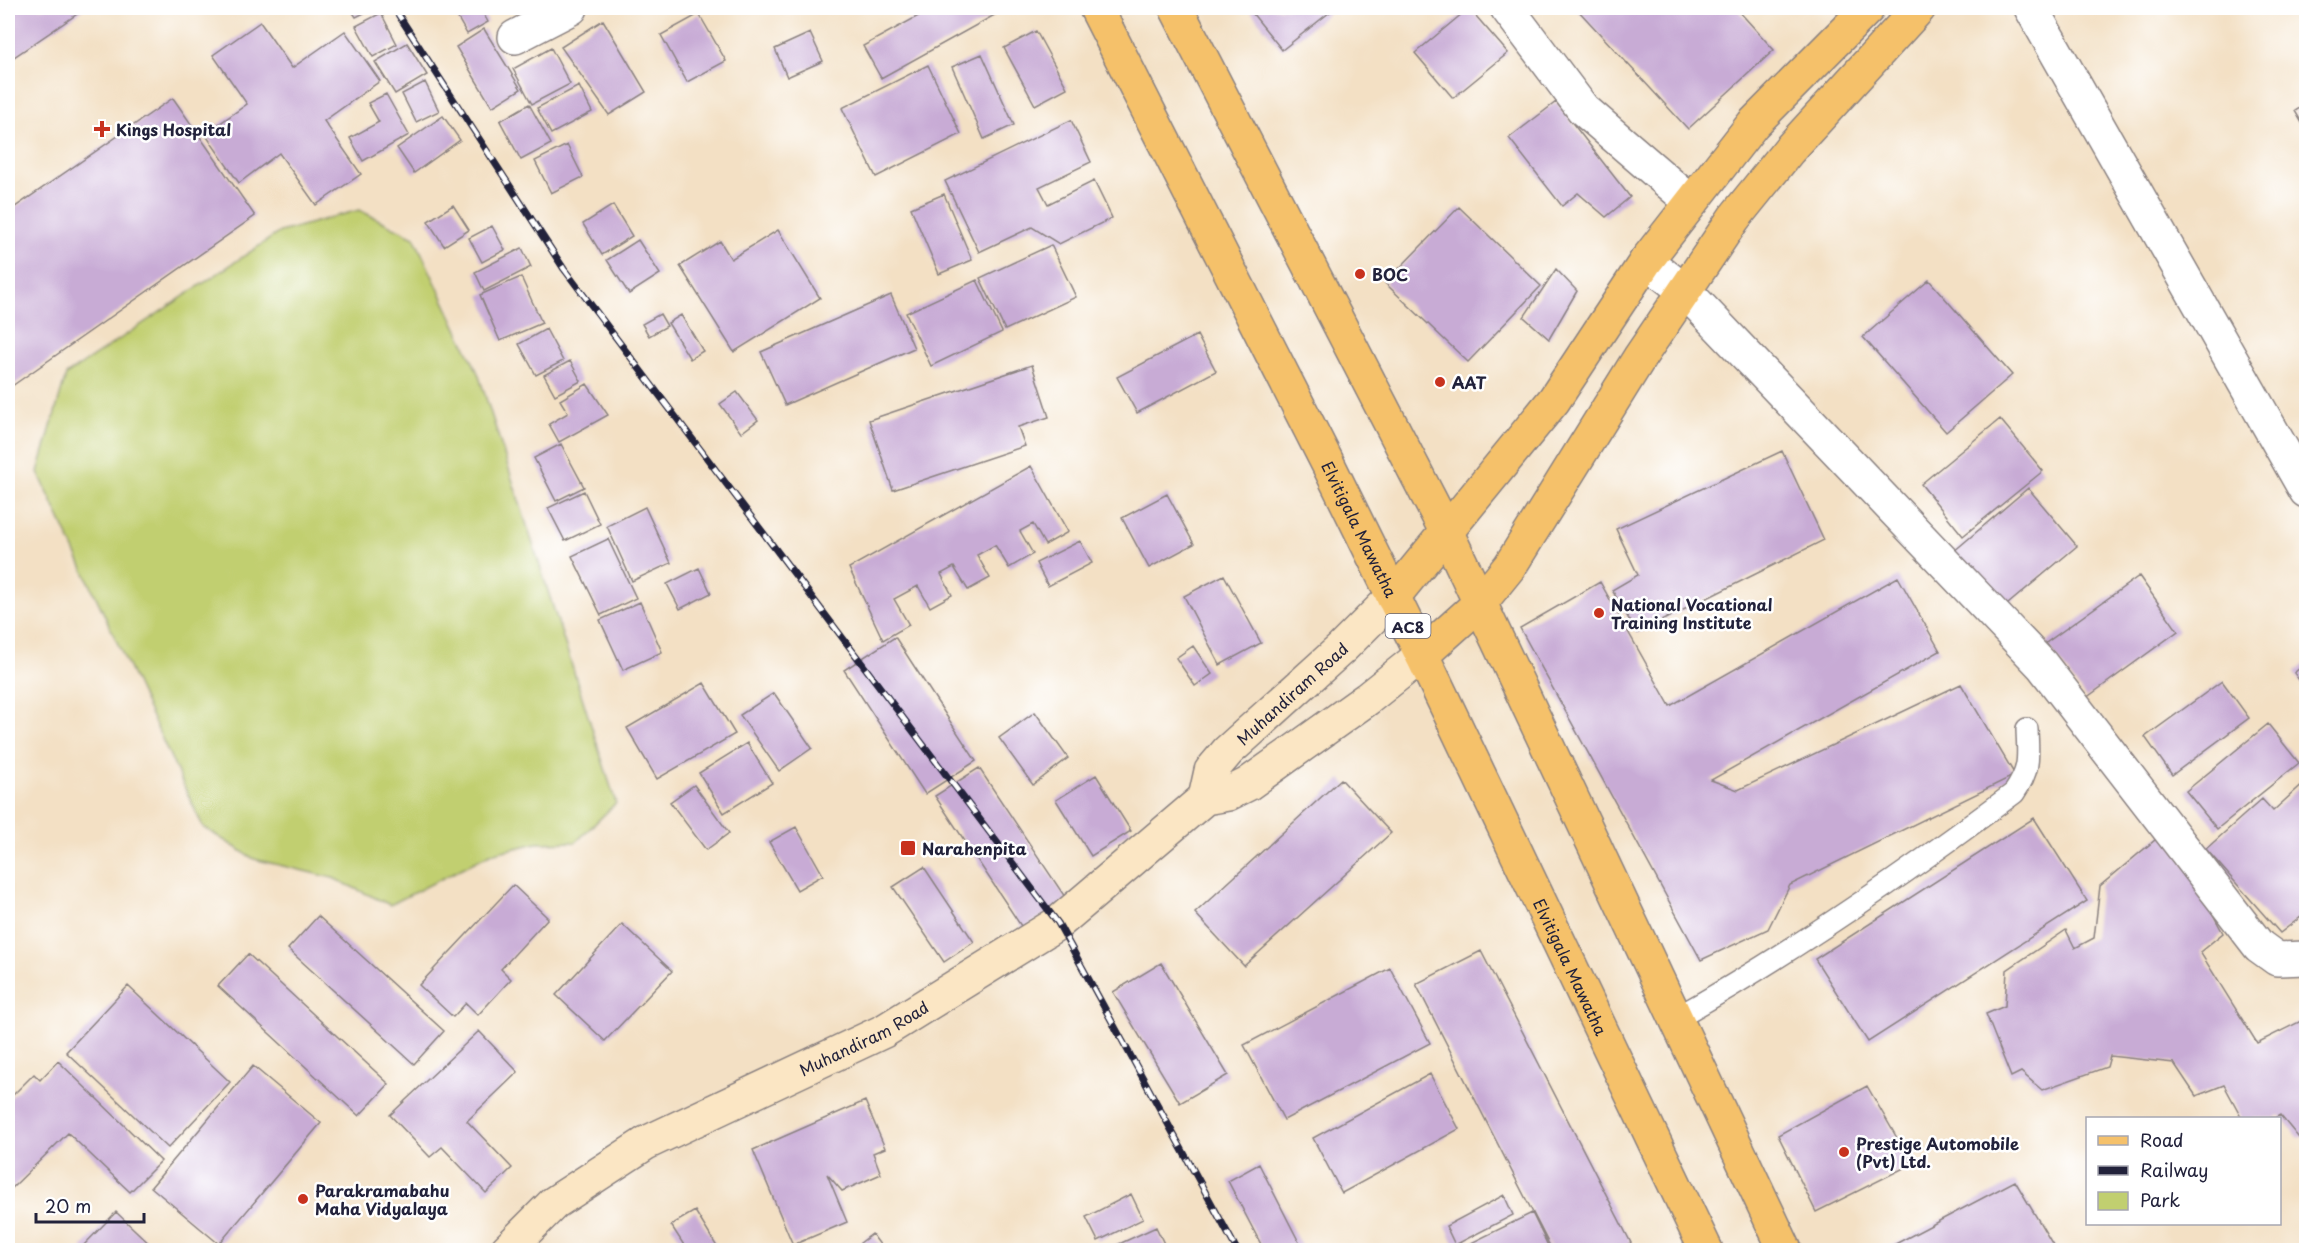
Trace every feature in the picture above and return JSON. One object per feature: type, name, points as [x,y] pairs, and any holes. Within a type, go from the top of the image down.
[{"type":"main road","name":"Elvitigala Mawatha","points":[[1096,8],[1328,464],[1706,1251]]},
{"type":"main road","points":[[1176,8],[1447,533],[1785,1251]]},
{"type":"main road","points":[[1393,597],[1554,400],[1646,261],[1691,202],[1754,124],[1868,8]]},
{"type":"main road","points":[[1422,656],[1480,603],[1510,566],[1640,357],[1734,218],[1789,150],[1919,8]]},
{"type":"street","points":[[514,38],[571,8]]},
{"type":"street","points":[[1507,8],[1583,109],[1691,202]]},
{"type":"street","points":[[2031,8],[2307,491]]},
{"type":"street","points":[[1646,261],[1685,291],[2042,664],[2259,946],[2277,959],[2307,958]]},
{"type":"street","name":"Muhandiram Road","points":[[1205,798],[1211,771],[1228,752],[1342,648],[1393,597]]},
{"type":"street","name":"Muhandiram Road","points":[[507,1251],[554,1203],[646,1143],[884,1031],[1058,924],[1205,798],[1228,794],[1248,784],[1367,699],[1422,656]]},
{"type":"lane","points":[[1676,1018],[1718,995],[1840,915],[2014,793],[2022,782],[2029,763],[2027,729]]},
{"type":"green space","points":[[359,210],[414,237],[478,373],[616,803],[576,842],[537,843],[490,854],[390,905],[333,878],[254,859],[203,827],[38,472],[66,375],[280,232]]},
{"type":"building","points":[[14,8],[82,8],[83,10],[8,61],[8,12]]},
{"type":"building","points":[[350,8],[374,8],[356,17]]},
{"type":"building","points":[[452,8],[480,8],[488,22],[467,34]]},
{"type":"building","points":[[933,8],[997,8],[1000,12],[881,78],[863,46]]},
{"type":"building","points":[[1248,8],[1335,8],[1282,50]]},
{"type":"building","points":[[1469,8],[1508,53],[1453,98],[1415,53]]},
{"type":"building","points":[[1576,8],[1736,8],[1774,50],[1688,129]]},
{"type":"building","points":[[381,13],[397,44],[373,57],[356,26]]},
{"type":"building","points":[[699,14],[726,61],[687,82],[661,35]]},
{"type":"building","points":[[603,20],[646,92],[609,115],[561,47]]},
{"type":"building","points":[[260,22],[292,68],[345,31],[380,81],[324,121],[361,174],[316,205],[279,153],[239,183],[205,134],[247,104],[213,55]]},
{"type":"building","points":[[484,29],[521,89],[492,107],[456,47]]},
{"type":"building","points":[[1036,31],[1067,88],[1035,105],[1004,48]]},
{"type":"building","points":[[810,33],[823,61],[787,77],[775,49]]},
{"type":"building","points":[[407,43],[427,75],[395,94],[375,62]]},
{"type":"building","points":[[551,48],[570,84],[532,104],[513,69]]},
{"type":"building","points":[[982,54],[1014,125],[984,139],[952,67]]},
{"type":"building","points":[[928,65],[961,134],[876,177],[842,108]]},
{"type":"building","points":[[425,82],[439,111],[416,122],[402,94]]},
{"type":"building","points":[[579,86],[592,112],[551,134],[537,108]]},
{"type":"building","points":[[386,94],[409,135],[363,161],[350,138],[379,122],[368,103]]},
{"type":"building","points":[[173,98],[255,216],[12,386],[8,379],[8,212]]},
{"type":"building","points":[[1556,102],[1630,197],[1606,217],[1578,193],[1562,206],[1509,138]]},
{"type":"building","points":[[529,104],[551,144],[521,160],[500,121]]},
{"type":"building","points":[[2306,104],[2306,130],[2295,111]]},
{"type":"building","points":[[443,116],[460,140],[414,173],[397,148]]},
{"type":"building","points":[[1071,120],[1091,162],[1039,187],[1048,204],[1094,181],[1112,218],[1059,244],[1032,227],[979,252],[945,181]]},
{"type":"building","points":[[567,145],[583,177],[551,193],[535,161]]},
{"type":"building","points":[[944,194],[972,260],[939,274],[911,208]]},
{"type":"building","points":[[453,205],[469,230],[444,246],[428,221]]},
{"type":"building","points":[[613,205],[632,236],[602,255],[583,224]]},
{"type":"building","points":[[1459,207],[1541,286],[1468,362],[1385,283]]},
{"type":"building","points":[[492,226],[505,250],[482,262],[469,238]]},
{"type":"building","points":[[778,230],[820,298],[734,352],[680,266],[720,241],[731,259]]},
{"type":"building","points":[[638,240],[660,274],[629,294],[607,260]]},
{"type":"building","points":[[1051,245],[1076,297],[1005,330],[980,278]]},
{"type":"building","points":[[522,248],[531,267],[484,291],[475,272]]},
{"type":"building","points":[[1556,269],[1577,291],[1549,339],[1524,317]]},
{"type":"building","points":[[521,277],[542,323],[500,341],[480,295]]},
{"type":"building","points":[[977,280],[1002,332],[931,366],[906,313]]},
{"type":"building","points":[[1929,280],[2012,375],[1946,432],[1863,337]]},
{"type":"building","points":[[891,295],[914,348],[785,405],[761,352]]},
{"type":"building","points":[[660,314],[667,326],[649,336],[642,324]]},
{"type":"building","points":[[681,315],[703,351],[690,359],[668,323]]},
{"type":"building","points":[[546,329],[563,361],[536,375],[519,344]]},
{"type":"building","points":[[1197,335],[1216,371],[1137,413],[1117,377]]},
{"type":"building","points":[[570,361],[581,381],[555,395],[544,375]]},
{"type":"building","points":[[1032,365],[1049,417],[1018,427],[1025,446],[893,490],[869,420]]},
{"type":"building","points":[[587,384],[608,415],[559,442],[549,424],[568,413],[560,400]]},
{"type":"building","points":[[737,392],[758,420],[741,433],[720,404]]},
{"type":"building","points":[[2000,419],[2043,471],[1963,536],[1921,484]]},
{"type":"building","points":[[561,444],[584,487],[556,501],[534,458]]},
{"type":"building","points":[[1782,451],[1824,540],[1637,633],[1612,590],[1638,575],[1616,529]]},
{"type":"building","points":[[1031,466],[1068,532],[1045,545],[1033,524],[1020,531],[1033,554],[1009,568],[995,545],[977,555],[990,578],[968,590],[954,567],[941,574],[952,595],[930,607],[918,586],[894,599],[909,625],[883,640],[849,568]]},
{"type":"building","points":[[2028,488],[2077,546],[2002,609],[1953,552]]},
{"type":"building","points":[[584,491],[600,524],[565,541],[548,508]]},
{"type":"building","points":[[1167,494],[1194,544],[1149,568],[1122,518]]},
{"type":"building","points":[[645,507],[671,563],[632,581],[607,526]]},
{"type":"building","points":[[608,539],[636,598],[601,615],[572,556]]},
{"type":"building","points":[[1080,541],[1092,563],[1048,586],[1036,563]]},
{"type":"building","points":[[699,568],[711,593],[680,609],[667,584]]},
{"type":"building","points":[[1224,575],[1261,643],[1220,665],[1184,596]]},
{"type":"building","points":[[2139,576],[2178,631],[2086,698],[2046,643]]},
{"type":"building","points":[[1898,577],[1940,651],[1711,780],[1738,790],[1961,684],[2015,775],[1790,885],[1768,929],[1701,960],[1520,628],[1600,582],[1670,706]]},
{"type":"building","points":[[640,602],[662,652],[623,670],[600,620]]},
{"type":"building","points":[[895,637],[976,761],[925,794],[844,670]]},
{"type":"building","points":[[1193,646],[1212,674],[1195,686],[1176,658]]},
{"type":"building","points":[[2306,663],[2306,690],[2294,673]]},
{"type":"building","points":[[2222,681],[2249,718],[2172,775],[2145,737]]},
{"type":"building","points":[[704,683],[735,734],[657,779],[627,728]]},
{"type":"building","points":[[774,693],[812,748],[779,771],[740,715]]},
{"type":"building","points":[[1035,712],[1068,758],[1033,785],[999,738]]},
{"type":"building","points":[[2268,724],[2299,763],[2217,829],[2186,791]]},
{"type":"building","points":[[747,743],[772,783],[724,813],[699,773]]},
{"type":"building","points":[[979,768],[1067,900],[1023,929],[935,796]]},
{"type":"building","points":[[1096,775],[1131,831],[1091,856],[1056,800]]},
{"type":"building","points":[[1341,779],[1391,833],[1244,966],[1195,913]]},
{"type":"building","points":[[2306,781],[2306,913],[2280,933],[2206,849],[2262,799],[2273,811]]},
{"type":"building","points":[[694,785],[729,833],[706,850],[670,802]]},
{"type":"building","points":[[2034,818],[2087,901],[1868,1042],[1815,959]]},
{"type":"building","points":[[796,827],[823,875],[797,890],[769,842]]},
{"type":"building","points":[[2167,830],[2223,933],[2200,952],[2257,1043],[2305,1019],[2306,1021],[2306,1134],[2299,1138],[2280,1115],[2277,1117],[2241,1117],[2224,1085],[2196,1096],[2174,1063],[2110,1056],[2107,1067],[2042,1090],[2021,1072],[2011,1077],[1986,1014],[2005,1006],[2007,970],[2066,930],[2075,948],[2094,938],[2100,886]]},
{"type":"building","points":[[924,867],[974,942],[944,962],[893,887]]},
{"type":"building","points":[[513,885],[548,918],[501,969],[511,979],[478,1015],[466,1003],[453,1017],[419,985]]},
{"type":"building","points":[[318,916],[444,1031],[414,1064],[288,949]]},
{"type":"building","points":[[622,924],[672,971],[605,1041],[556,995]]},
{"type":"building","points":[[1481,951],[1631,1243],[1616,1250],[1552,1250],[1416,984]]},
{"type":"building","points":[[248,954],[389,1084],[359,1116],[218,986]]},
{"type":"building","points":[[1161,963],[1228,1075],[1180,1103],[1113,992]]},
{"type":"building","points":[[1390,968],[1430,1043],[1284,1120],[1244,1045]]},
{"type":"building","points":[[128,986],[230,1082],[168,1148],[66,1052]]},
{"type":"building","points":[[479,1031],[518,1072],[467,1121],[512,1168],[486,1193],[442,1147],[430,1157],[390,1115]]},
{"type":"building","points":[[58,1061],[161,1161],[130,1192],[68,1133],[8,1192],[8,1100],[34,1074],[40,1080]]},
{"type":"building","points":[[253,1066],[321,1123],[219,1244],[151,1187]]},
{"type":"building","points":[[1430,1074],[1459,1129],[1342,1193],[1313,1138]]},
{"type":"building","points":[[1867,1086],[1912,1164],[1816,1212],[1778,1135]]},
{"type":"building","points":[[865,1101],[885,1148],[873,1153],[881,1174],[842,1191],[827,1174],[847,1222],[793,1245],[753,1150]]},
{"type":"building","points":[[1259,1164],[1303,1250],[1264,1250],[1228,1181]]},
{"type":"building","points":[[2015,1181],[2056,1250],[1884,1250]]},
{"type":"building","points":[[1131,1194],[1143,1219],[1098,1241],[1086,1217]]},
{"type":"building","points":[[1504,1195],[1513,1215],[1455,1245],[1446,1226]]},
{"type":"building","points":[[695,1211],[719,1250],[687,1250],[671,1225]]},
{"type":"building","points":[[116,1212],[156,1250],[85,1250],[82,1247]]},
{"type":"building","points":[[1532,1213],[1550,1250],[1467,1250],[1465,1246]]},
{"type":"building","points":[[1156,1227],[1167,1250],[1106,1250]]},
{"type":"building","points":[[872,1234],[884,1250],[851,1250]]},
{"type":"railway","points":[[394,8],[564,269],[1058,923],[1237,1250]]},
{"type":"place","name":"Kings Hospital","points":[[102,129]]},
{"type":"place","name":"BOC","points":[[1360,274]]},
{"type":"place","name":"AAT","points":[[1440,382]]},
{"type":"place","name":"National Vocational Training Institute","points":[[1599,613]]},
{"type":"place","name":"Narahenpita","points":[[908,848]]},
{"type":"place","name":"Prestige Automobile (Pvt) Ltd.","points":[[1844,1152]]},
{"type":"place","name":"Parakramabahu Maha Vidyalaya","points":[[303,1199]]}]
